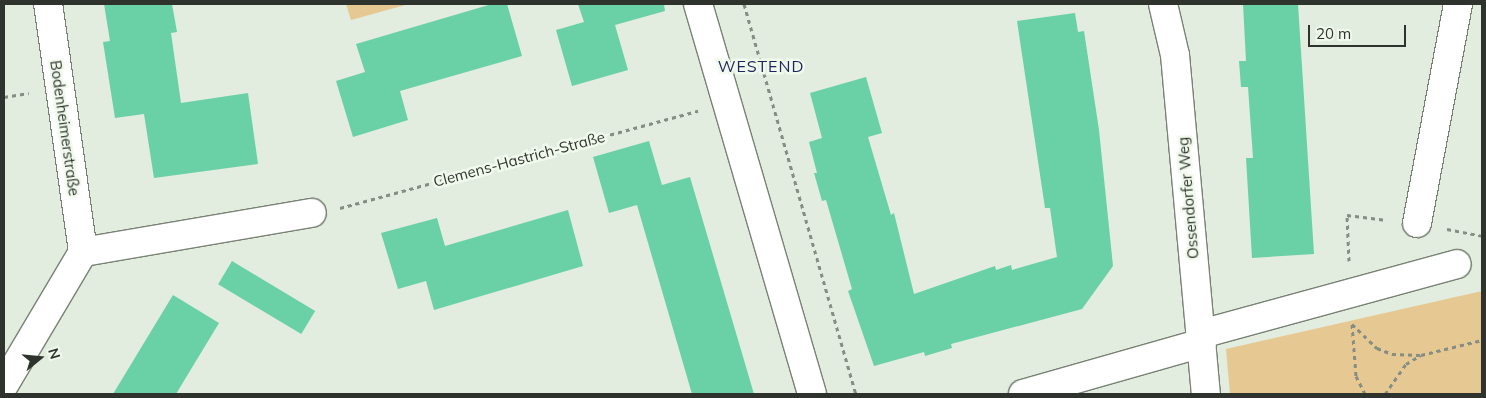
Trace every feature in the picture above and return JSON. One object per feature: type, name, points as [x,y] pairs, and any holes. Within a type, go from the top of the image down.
[{"type":"street","name":"Bodenheimerstraße","points":[[48,4],[83,252]]},
{"type":"street","points":[[698,4],[812,394]]},
{"type":"street","name":"Ossendorfer Weg","points":[[1163,4],[1175,55],[1206,394]]},
{"type":"street","points":[[1418,223],[1458,4]]},
{"type":"street","points":[[4,385],[83,252],[312,213]]},
{"type":"street","points":[[1023,394],[1348,294],[1457,264]]},
{"type":"path","points":[[744,4],[856,394]]},
{"type":"path","name":"Clemens-Hastrich-Straße","points":[[312,213],[726,104]]},
{"type":"path","points":[[1365,394],[1356,376],[1348,294],[1347,215],[1418,223],[1482,236]]},
{"type":"path","points":[[1352,323],[1377,348],[1392,354],[1421,355],[1482,340]]},
{"type":"path","points":[[1385,394],[1406,364],[1421,355]]},
{"type":"shaded area","points":[[346,4],[409,4],[351,20]]},
{"type":"shaded area","points":[[1482,291],[1482,394],[1230,394],[1226,349]]},
{"type":"building","points":[[104,4],[172,4],[177,32],[171,33],[181,103],[248,93],[258,164],[154,178],[144,114],[115,118],[103,42],[110,41]]},
{"type":"building","points":[[492,4],[507,4],[522,56],[400,91],[408,120],[353,137],[336,81],[365,72],[356,44]]},
{"type":"building","points":[[578,4],[664,4],[665,11],[615,25],[628,70],[572,86],[556,30],[584,22]]},
{"type":"building","points":[[1243,4],[1298,4],[1314,254],[1252,258],[1246,158],[1253,158],[1248,87],[1241,87],[1239,61],[1246,61]]},
{"type":"building","points":[[1075,13],[1078,32],[1084,31],[1099,130],[1113,266],[1082,309],[951,344],[952,348],[925,356],[924,352],[874,366],[848,291],[852,289],[826,200],[822,201],[814,173],[817,173],[809,142],[822,138],[810,93],[866,77],[882,133],[868,137],[891,215],[894,213],[914,294],[995,266],[996,270],[1011,265],[1012,270],[1057,257],[1050,208],[1045,208],[1017,21]]},
{"type":"building","points":[[649,141],[662,185],[690,177],[754,394],[692,394],[637,205],[609,213],[593,157]]},
{"type":"building","points":[[568,210],[583,266],[434,310],[426,281],[398,289],[381,233],[437,218],[445,246]]},
{"type":"building","points":[[232,261],[315,311],[301,334],[218,284]]},
{"type":"building","points":[[173,295],[219,323],[176,394],[113,394]]},
{"type":"district","name":"WESTEND","points":[[761,66]]}]
